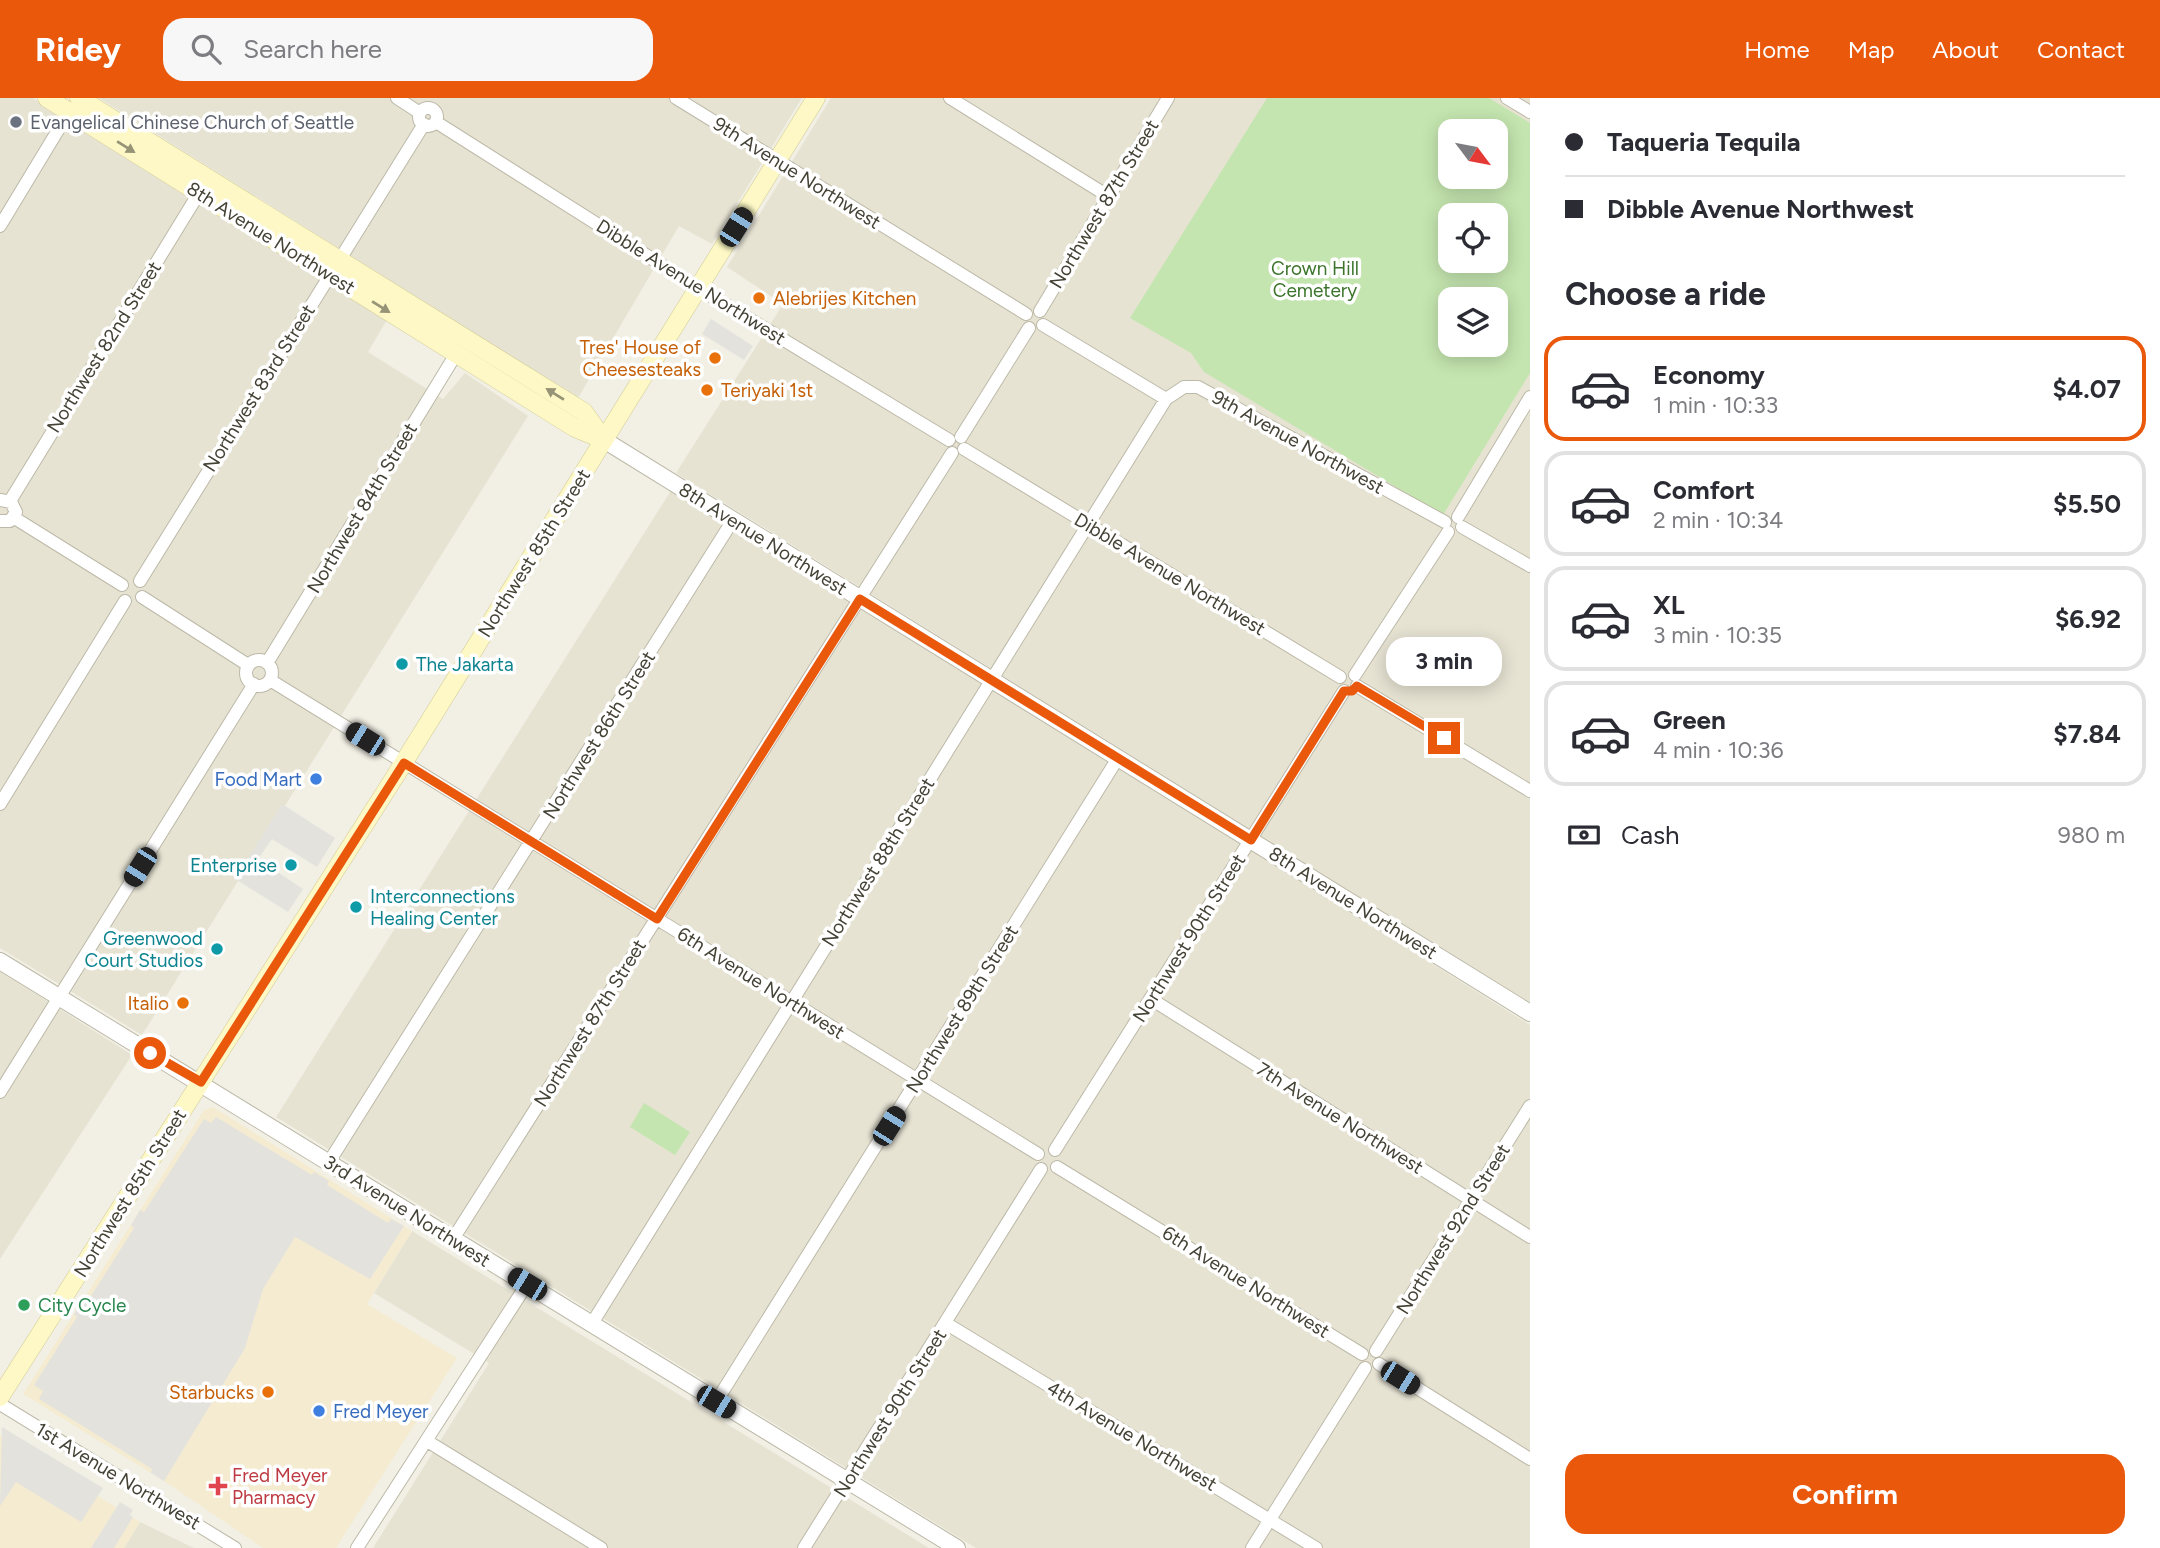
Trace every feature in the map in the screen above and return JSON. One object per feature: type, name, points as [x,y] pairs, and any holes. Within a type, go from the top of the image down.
[{"type":"main road","name":"8th Avenue Northwest","points":[[47,98],[74,105],[340,259],[584,412],[604,440]]},
{"type":"main road","name":"Northwest 85th Street","points":[[0,1397],[404,763],[817,98]]},
{"type":"main road","name":"8th Avenue Northwest","points":[[74,105],[199,193],[575,428],[604,440]]},
{"type":"street","name":"Dibble Avenue Northwest","points":[[397,98],[698,288],[1089,525],[1340,677],[1346,673],[1352,684]]},
{"type":"street","name":"Northwest 83rd Street","points":[[140,582],[441,98]]},
{"type":"street","name":"9th Avenue Northwest","points":[[676,98],[1026,314]]},
{"type":"street","points":[[950,98],[1108,196]]},
{"type":"street","name":"Northwest 87th Street","points":[[1040,311],[1168,98]]},
{"type":"street","points":[[1507,98],[1530,112]]},
{"type":"street","points":[[0,226],[74,105]]},
{"type":"street","name":"Northwest 82nd Street","points":[[5,501],[199,193]]},
{"type":"street","points":[[1032,310],[1040,311],[1045,317],[1043,326],[1036,330],[1029,328],[1025,322],[1026,314],[1032,310]]},
{"type":"street","points":[[1043,326],[1166,399]]},
{"type":"street","name":"Northwest 87th Street","points":[[453,1239],[1029,328]]},
{"type":"street","name":"Northwest 84th Street","points":[[267,663],[456,354]]},
{"type":"street","name":"9th Avenue Northwest","points":[[1166,399],[1184,387],[1198,387],[1530,566]]},
{"type":"street","name":"Northwest 90th Street","points":[[1055,1150],[1453,525],[1530,397]]},
{"type":"street","name":"Northwest 88th Street","points":[[591,1325],[1166,399]]},
{"type":"street","name":"8th Avenue Northwest","points":[[604,440],[1530,1013]]},
{"type":"street","points":[[0,522],[6,522],[13,517],[15,508],[5,501]]},
{"type":"street","points":[[13,517],[121,585]]},
{"type":"street","name":"Northwest 86th Street","points":[[329,1162],[533,842],[733,520]]},
{"type":"street","points":[[130,579],[140,582],[144,588],[142,597],[134,603],[125,601],[120,593],[121,585],[130,579]]},
{"type":"street","points":[[142,597],[248,665]]},
{"type":"street","points":[[0,804],[125,601]]},
{"type":"street","points":[[259,660],[267,663],[271,669],[270,680],[265,684],[254,684],[247,676],[248,665],[259,660]]},
{"type":"street","name":"6th Avenue Northwest","points":[[270,680],[1038,1154]]},
{"type":"street","points":[[0,1092],[254,684]]},
{"type":"street","points":[[1352,684],[1530,791]]},
{"type":"street","name":"Northwest 89th Street","points":[[716,1402],[1118,758]]},
{"type":"street","name":"3rd Avenue Northwest","points":[[0,961],[957,1548]]},
{"type":"street","name":"7th Avenue Northwest","points":[[1151,999],[1530,1237]]},
{"type":"street","name":"Northwest 92nd Street","points":[[1377,1358],[1530,1106]]},
{"type":"street","points":[[1045,1148],[1055,1150],[1059,1158],[1057,1167],[1049,1172],[1041,1170],[1036,1163],[1038,1154],[1045,1148]]},
{"type":"street","name":"6th Avenue Northwest","points":[[1057,1167],[1362,1354]]},
{"type":"street","name":"Northwest 90th Street","points":[[804,1548],[947,1324],[1041,1170]]},
{"type":"street","points":[[357,1548],[527,1284]]},
{"type":"street","name":"4th Avenue Northwest","points":[[947,1324],[1316,1548]]},
{"type":"street","points":[[1377,1358],[1373,1369],[1365,1368],[1360,1361],[1362,1354],[1369,1349],[1377,1358],[1530,1459]]},
{"type":"street","points":[[1252,1548],[1365,1368]]},
{"type":"street","name":"1st Avenue Northwest","points":[[0,1404],[235,1548]]},
{"type":"street","points":[[426,1441],[601,1548]]},
{"type":"shaded area","points":[[0,98],[33,98],[388,318],[368,352],[443,399],[465,373],[528,416],[142,1035],[0,948]]},
{"type":"shaded area","points":[[99,98],[802,98],[712,244],[679,226],[578,398]]},
{"type":"shaded area","points":[[831,98],[1530,98],[1530,1003],[676,473],[783,304],[727,267]]},
{"type":"shaded area","points":[[711,319],[753,346],[744,360],[702,334]]},
{"type":"shaded area","points":[[672,489],[1530,1025],[1530,1548],[976,1548],[276,1117]]},
{"type":"shaded area","points":[[282,804],[335,838],[317,867],[272,839],[258,859],[303,889],[288,912],[235,879]]},
{"type":"shaded area","points":[[0,971],[132,1055],[0,1259]]},
{"type":"shaded area","points":[[213,1107],[412,1231],[367,1304],[457,1358],[336,1548],[263,1548],[164,1481],[23,1394],[204,1110]]},
{"type":"shaded area","points":[[216,1117],[312,1175],[314,1172],[329,1181],[327,1185],[388,1223],[391,1219],[404,1226],[370,1279],[295,1237],[263,1289],[245,1348],[164,1481],[151,1473],[152,1469],[39,1399],[43,1391],[34,1385],[77,1317],[74,1314],[82,1302],[86,1304],[134,1228],[131,1225],[140,1210],[144,1212],[204,1119],[211,1123]]},
{"type":"shaded area","points":[[412,1231],[929,1548],[373,1548],[489,1363],[374,1293]]},
{"type":"shaded area","points":[[2,1427],[103,1488],[81,1522],[16,1482],[0,1506]]},
{"type":"shaded area","points":[[0,1435],[140,1522],[124,1548],[0,1548]]},
{"type":"shaded area","points":[[120,1502],[133,1510],[130,1515],[133,1517],[114,1548],[91,1548]]},
{"type":"shaded area","points":[[140,1522],[194,1548],[124,1548]]},
{"type":"green space","name":"Crown Hill Cemetery","points":[[1267,98],[1489,98],[1530,123],[1530,373],[1443,515],[1204,372],[1191,353],[1130,318]]},
{"type":"green space","points":[[644,1103],[690,1132],[675,1155],[630,1127]]},
{"type":"place","name":"Evangelical Chinese Church of Seattle","points":[[16,122]]},
{"type":"place","name":"Alebrijes Kitchen","points":[[759,298]]},
{"type":"place","name":"Tres' House of Cheesesteaks","points":[[715,358]]},
{"type":"place","name":"Teriyaki 1st","points":[[707,390]]},
{"type":"place","name":"The Jakarta","points":[[402,664]]},
{"type":"place","name":"Food Mart","points":[[316,779]]},
{"type":"place","name":"Enterprise","points":[[291,865]]},
{"type":"place","name":"Interconnections Healing Center","points":[[356,907]]},
{"type":"place","name":"Greenwood Court Studios","points":[[217,949]]},
{"type":"place","name":"Italio","points":[[183,1003]]},
{"type":"place","name":"City Cycle","points":[[24,1305]]},
{"type":"place","name":"Starbucks","points":[[268,1392]]},
{"type":"place","name":"Fred Meyer","points":[[319,1411]]},
{"type":"place","name":"Fred Meyer Pharmacy","points":[[218,1486]]},
{"type":"route","points":[[150,1053],[201,1082],[404,763],[657,919],[860,599],[1251,840],[1344,691],[1352,691],[1357,686],[1444,738]]}]
